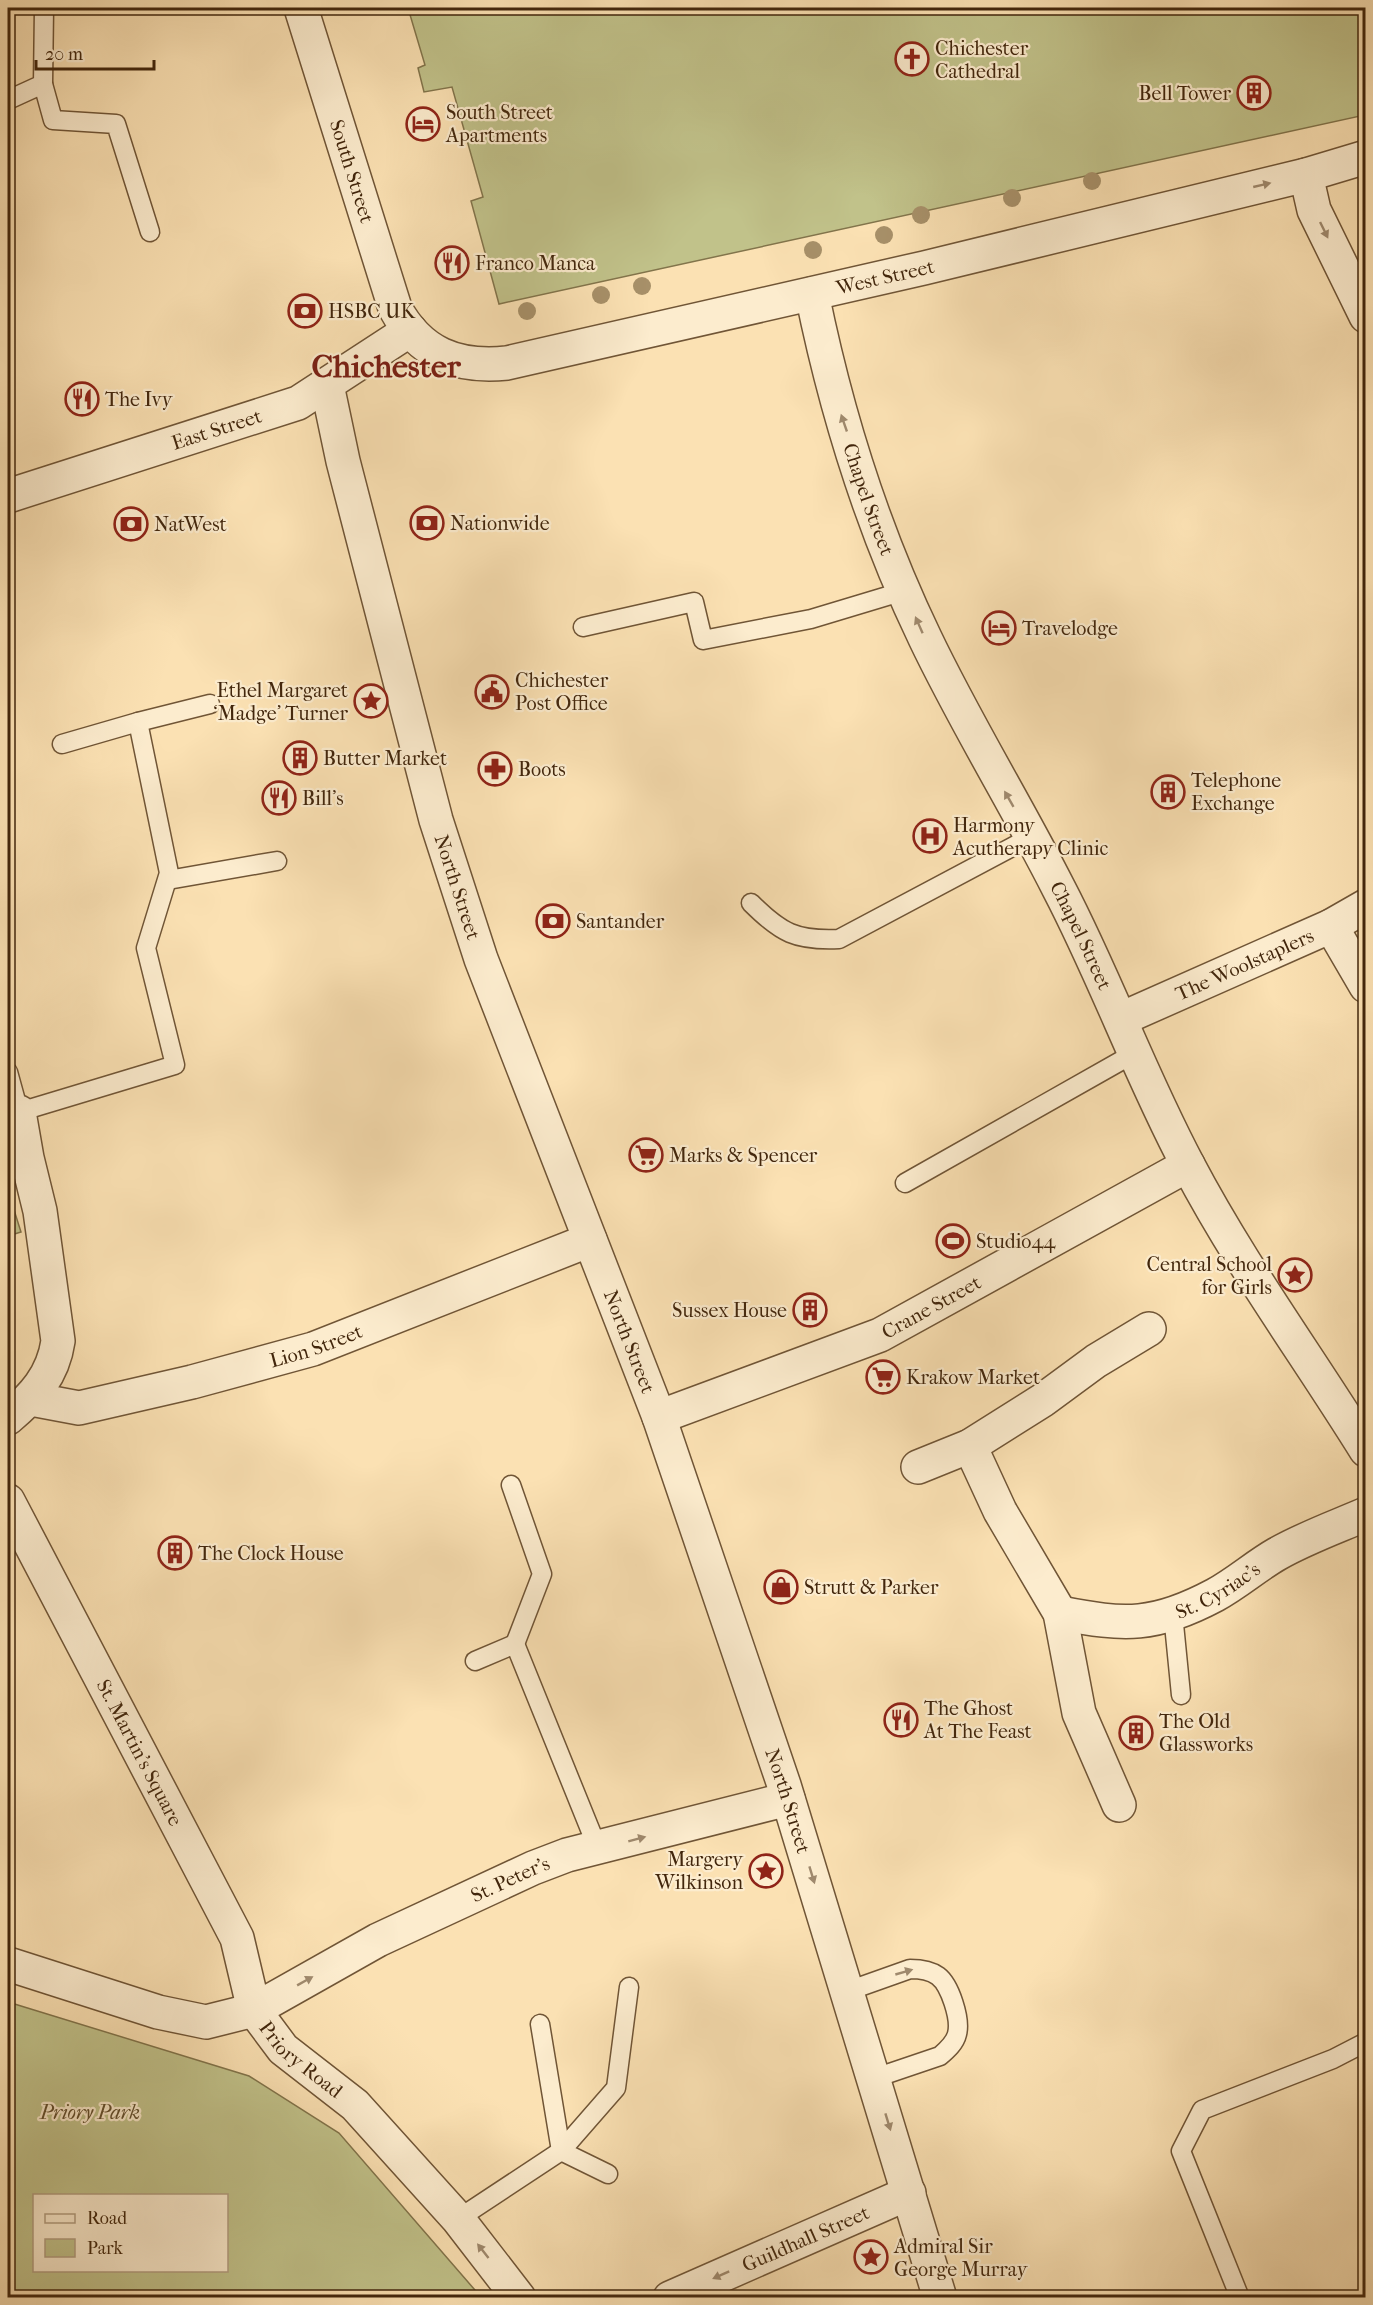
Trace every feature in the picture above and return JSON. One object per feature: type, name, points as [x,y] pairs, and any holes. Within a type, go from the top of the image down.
[{"type":"street","name":"South Street","points":[[301,8],[395,308],[410,330]]},
{"type":"street","name":"West Street","points":[[410,330],[448,358],[477,365],[493,364],[812,294],[1306,175],[1365,157]]},
{"type":"street","points":[[1306,175],[1314,210],[1365,316]]},
{"type":"street","name":"Chapel Street","points":[[812,294],[837,403],[880,529],[930,649],[1060,889],[1121,1019],[1133,1054],[1188,1165],[1238,1253],[1365,1450]]},
{"type":"street","name":"East Street","points":[[8,496],[298,403],[410,330]]},
{"type":"street","name":"North Street","points":[[327,385],[343,461],[436,820],[481,959],[659,1418],[788,1799],[940,2298]]},
{"type":"street","name":"The Woolstaplers","points":[[1121,1019],[1331,926],[1365,906]]},
{"type":"street","points":[[1331,926],[1365,986]]},
{"type":"street","points":[[19,1409],[43,1384],[53,1364],[58,1341],[40,1211],[27,1158],[20,1112]]},
{"type":"street","name":"Crane Street","points":[[659,1418],[880,1335],[1188,1165]]},
{"type":"street","name":"Lion Street","points":[[19,1409],[79,1407],[192,1382],[313,1349],[459,1294],[590,1240]]},
{"type":"street","points":[[918,1467],[970,1446],[1043,1400],[1096,1361],[1149,1329]]},
{"type":"street","points":[[970,1446],[999,1511],[1060,1613],[1079,1713],[1119,1805]]},
{"type":"street","name":"St. Martin's Square","points":[[8,1501],[237,1938],[254,2010]]},
{"type":"street","name":"St. Cyriac's","points":[[1060,1613],[1109,1622],[1134,1623],[1173,1614],[1216,1594],[1277,1554],[1365,1514]]},
{"type":"street","name":"St. Peter's","points":[[254,2010],[378,1940],[533,1868],[567,1855],[788,1799]]},
{"type":"street","name":"Priory Road","points":[[8,1964],[158,2012],[206,2022],[254,2010],[283,2049],[355,2105],[459,2219],[519,2298]]},
{"type":"street","name":"Guildhall Street","points":[[670,2298],[909,2193]]},
{"type":"lane","points":[[44,8],[43,84],[53,120],[116,124],[150,232]]},
{"type":"lane","points":[[8,100],[43,84]]},
{"type":"lane","points":[[583,627],[694,602],[703,640],[811,619],[904,591]]},
{"type":"lane","points":[[62,744],[210,704]]},
{"type":"lane","points":[[8,1072],[20,1112],[175,1065],[146,948],[168,880],[138,722]]},
{"type":"lane","points":[[751,903],[767,919],[788,933],[809,940],[839,939],[1031,837]]},
{"type":"lane","points":[[168,880],[277,861]]},
{"type":"lane","points":[[905,1183],[1133,1054]]},
{"type":"lane","points":[[512,1485],[542,1574],[514,1644],[598,1849]]},
{"type":"lane","points":[[1173,1614],[1181,1695]]},
{"type":"lane","points":[[475,1661],[514,1644]]},
{"type":"lane","points":[[848,1991],[910,1969],[920,1969],[938,1976],[944,1983],[952,2003],[958,2024],[957,2034],[948,2050],[940,2056],[874,2078]]},
{"type":"lane","points":[[459,2219],[561,2151],[616,2088],[629,1987]]},
{"type":"lane","points":[[540,2024],[561,2151]]},
{"type":"lane","points":[[1240,2298],[1181,2151],[1202,2110],[1333,2059],[1365,2042]]},
{"type":"lane","points":[[561,2151],[608,2174]]},
{"type":"green space","points":[[408,8],[1365,8],[1365,115],[499,304],[471,201],[483,197],[452,87],[424,92],[418,68],[425,65]]},
{"type":"green space","points":[[8,1191],[21,1232],[8,1236]]},
{"type":"green space","name":"Priory Park","points":[[8,2002],[249,2076],[339,2133],[481,2297],[8,2297]]},
{"type":"place","name":"Chichester Cathedral","points":[[912,59]]},
{"type":"place","name":"Bell Tower","points":[[1254,93]]},
{"type":"place","name":"South Street Apartments","points":[[423,124]]},
{"type":"place","name":"Franco Manca","points":[[452,263]]},
{"type":"place","name":"HSBC UK","points":[[305,311]]},
{"type":"place","name":"The Ivy","points":[[82,399]]},
{"type":"place","name":"Nationwide","points":[[427,523]]},
{"type":"place","name":"NatWest","points":[[131,524]]},
{"type":"place","name":"Travelodge","points":[[999,628]]},
{"type":"place","name":"Chichester Post Office","points":[[492,692]]},
{"type":"place","name":"Ethel Margaret ‘Madge’ Turner","points":[[371,701]]},
{"type":"place","name":"Butter Market","points":[[300,758]]},
{"type":"place","name":"Boots","points":[[495,769]]},
{"type":"place","name":"Telephone Exchange","points":[[1168,792]]},
{"type":"place","name":"Bill's","points":[[279,798]]},
{"type":"place","name":"Harmony Acutherapy Clinic","points":[[930,836]]},
{"type":"place","name":"Santander","points":[[553,921]]},
{"type":"place","name":"Marks & Spencer","points":[[646,1155]]},
{"type":"place","name":"Studio44","points":[[953,1241]]},
{"type":"place","name":"Central School for Girls","points":[[1295,1275]]},
{"type":"place","name":"Sussex House","points":[[810,1310]]},
{"type":"place","name":"Krakow Market","points":[[883,1377]]},
{"type":"place","name":"The Clock House","points":[[175,1553]]},
{"type":"place","name":"Strutt & Parker","points":[[781,1587]]},
{"type":"place","name":"The Ghost At The Feast","points":[[901,1720]]},
{"type":"place","name":"The Old Glassworks","points":[[1136,1733]]},
{"type":"place","name":"Margery Wilkinson","points":[[766,1871]]},
{"type":"place","name":"Admiral Sir George Murray","points":[[871,2257]]},
{"type":"district","name":"Chichester","points":[[386,366]]}]
